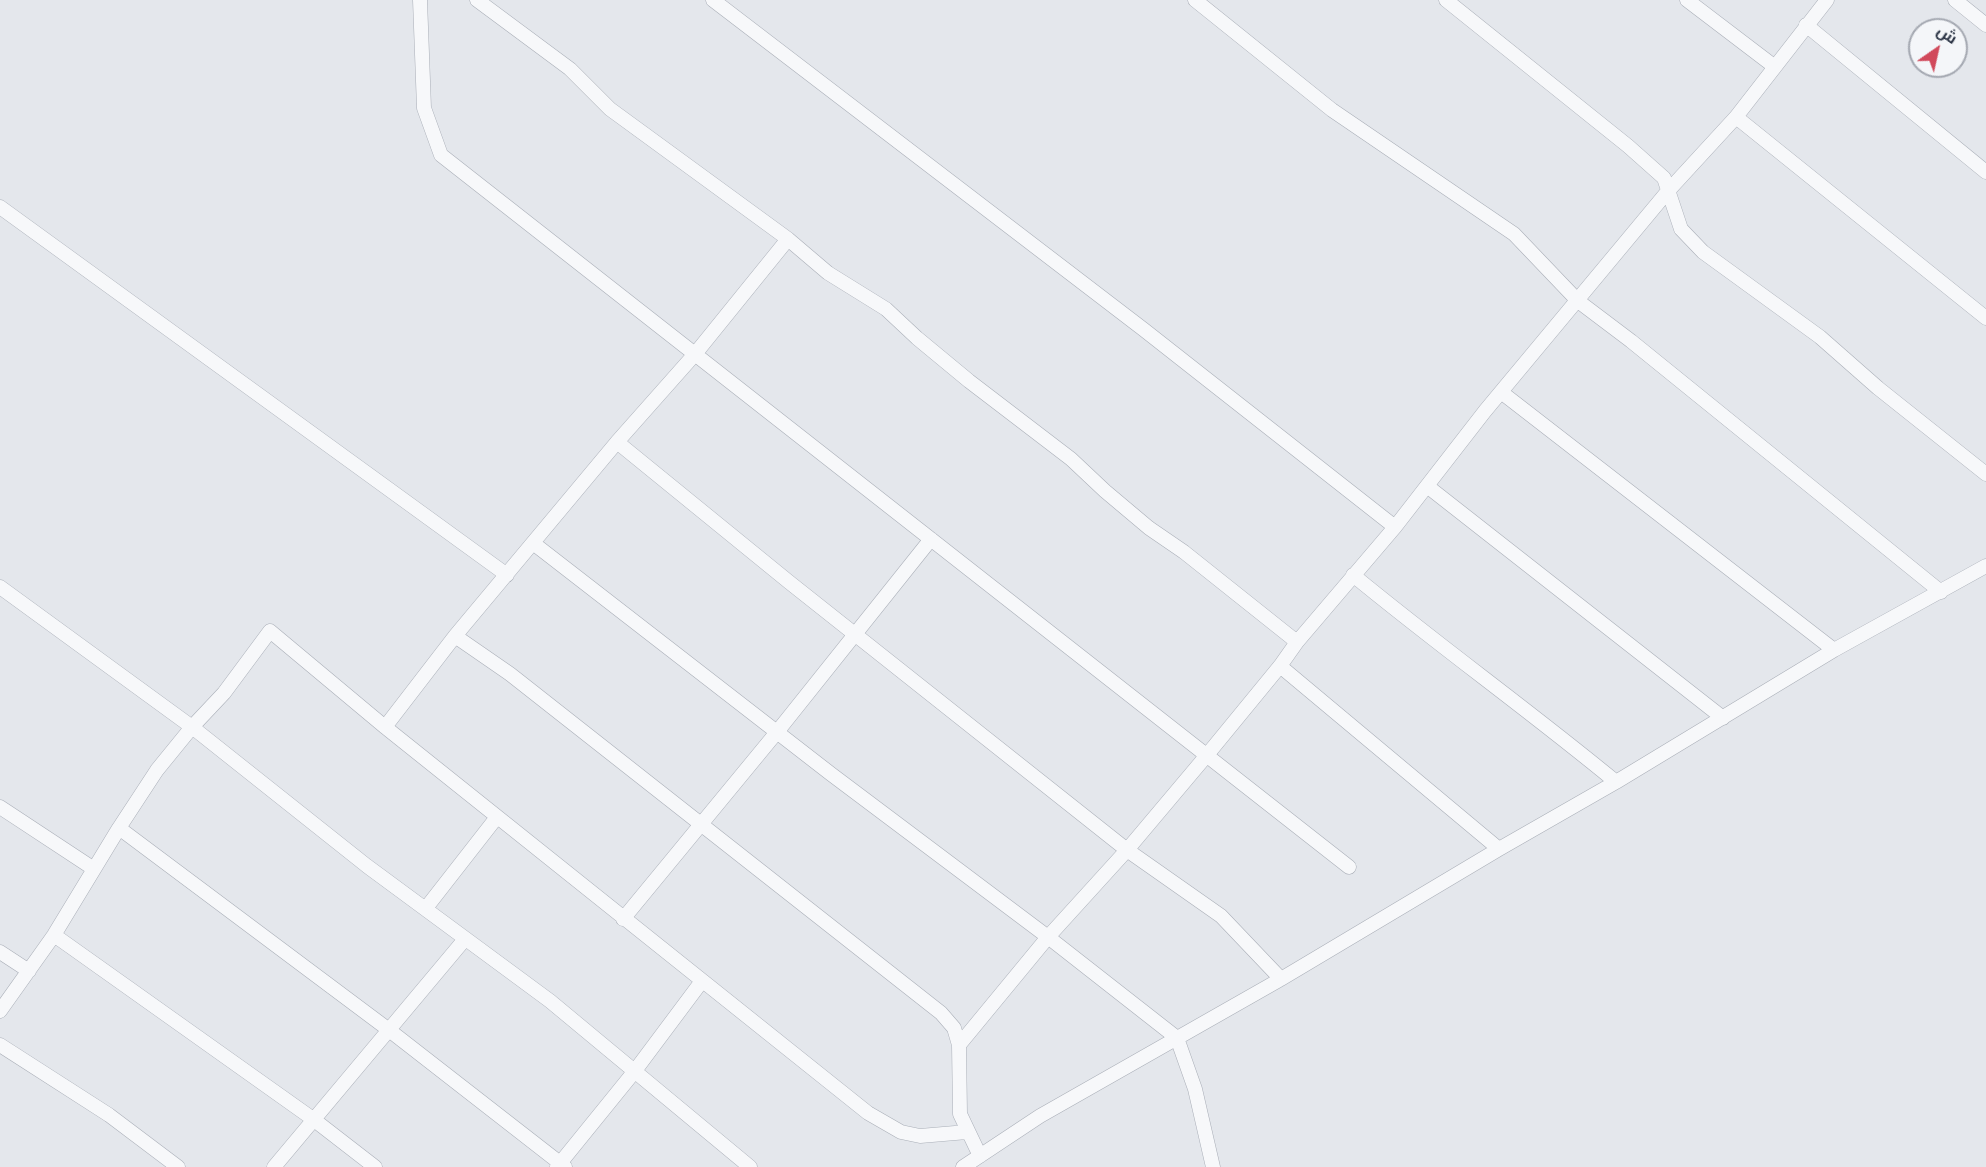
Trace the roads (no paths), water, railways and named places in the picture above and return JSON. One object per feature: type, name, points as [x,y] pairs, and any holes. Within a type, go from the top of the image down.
[{"type":"street","points":[[420,0],[424,108],[441,155],[1349,867]]},
{"type":"street","points":[[477,0],[570,69],[610,109],[788,239],[828,273],[886,309],[969,381],[1071,459],[1149,528],[1184,552],[1297,642]]},
{"type":"street","points":[[713,0],[1143,329],[1395,527]]},
{"type":"street","points":[[1195,0],[1332,110],[1514,234],[1578,302],[1631,341],[1941,592]]},
{"type":"street","points":[[1446,0],[1664,178],[1680,229],[1703,252],[1820,337],[1878,388],[1986,474]]},
{"type":"street","points":[[1687,0],[1775,67]]},
{"type":"street","points":[[959,1046],[1048,936],[1127,850],[1207,755],[1297,642],[1395,527],[1501,392],[1668,191],[1736,117],[1827,0]]},
{"type":"street","points":[[1956,0],[1986,25]]},
{"type":"street","points":[[1806,25],[1986,172]]},
{"type":"street","points":[[1736,117],[1986,318]]},
{"type":"street","points":[[0,207],[507,575]]},
{"type":"street","points":[[385,727],[455,636],[617,442],[694,354],[788,239]]},
{"type":"street","points":[[1501,392],[1834,650]]},
{"type":"street","points":[[617,442],[1127,850],[1221,916],[1281,979]]},
{"type":"street","points":[[1427,486],[1723,718]]},
{"type":"street","points":[[623,919],[777,732],[931,539]]},
{"type":"street","points":[[533,543],[777,732],[1048,936],[1177,1038],[1195,1089],[1213,1167]]},
{"type":"street","points":[[963,1167],[1040,1116],[1281,979],[1498,849],[1616,782],[1834,650],[1986,566]]},
{"type":"street","points":[[1353,575],[1418,629],[1539,719],[1616,782]]},
{"type":"street","points":[[0,587],[192,727],[292,808],[550,1001],[750,1167]]},
{"type":"street","points":[[0,1011],[54,935],[157,770],[192,727],[224,693],[270,631],[623,919],[868,1113],[902,1132],[920,1136],[967,1132]]},
{"type":"street","points":[[455,636],[510,674],[941,1013],[954,1028],[959,1046],[960,1114],[980,1156]]},
{"type":"street","points":[[1280,666],[1498,849]]},
{"type":"street","points":[[0,807],[94,869]]},
{"type":"street","points":[[426,908],[497,817]]},
{"type":"street","points":[[119,828],[389,1030],[560,1166],[702,981]]},
{"type":"street","points":[[54,935],[313,1119],[375,1167]]},
{"type":"street","points":[[274,1167],[465,939]]},
{"type":"street","points":[[0,952],[29,971]]},
{"type":"street","points":[[0,1045],[109,1115],[178,1167]]}]
